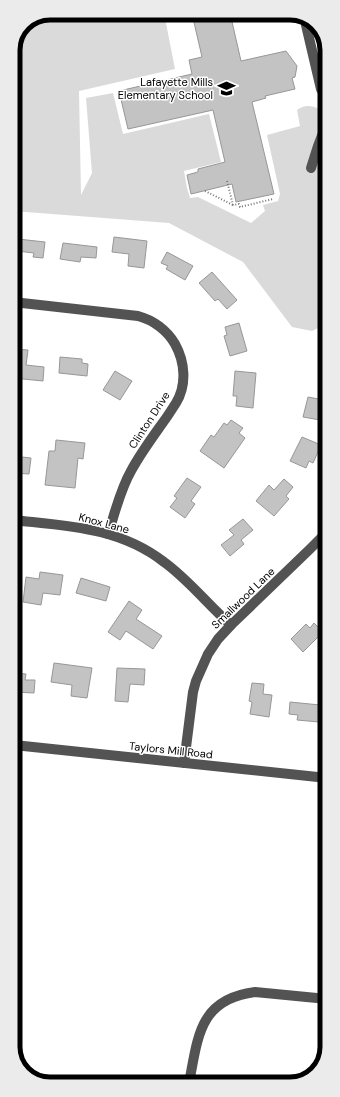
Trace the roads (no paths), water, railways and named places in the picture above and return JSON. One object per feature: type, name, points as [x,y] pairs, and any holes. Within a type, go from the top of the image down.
[{"type":"street","points":[[306,25],[320,85]]},
{"type":"street","points":[[310,168],[320,142]]},
{"type":"street","name":"Clinton Drive","points":[[20,303],[145,318],[158,325],[166,332],[172,338],[178,350],[183,366],[183,378],[177,402],[129,473],[108,534]]},
{"type":"street","name":"Knox Lane","points":[[20,521],[83,528],[126,540],[151,552],[181,576],[231,625]]},
{"type":"street","name":"Smallwood Lane","points":[[184,763],[191,703],[196,681],[208,654],[218,639],[231,625],[320,539]]},
{"type":"street","name":"Taylors Mill Road","points":[[20,746],[320,777]]},
{"type":"street","points":[[190,1077],[200,1031],[205,1020],[215,1008],[224,1001],[243,993],[255,992],[320,997]]},
{"type":"place","name":"Lafayette Mills Elementary School","points":[[226,88]]}]
